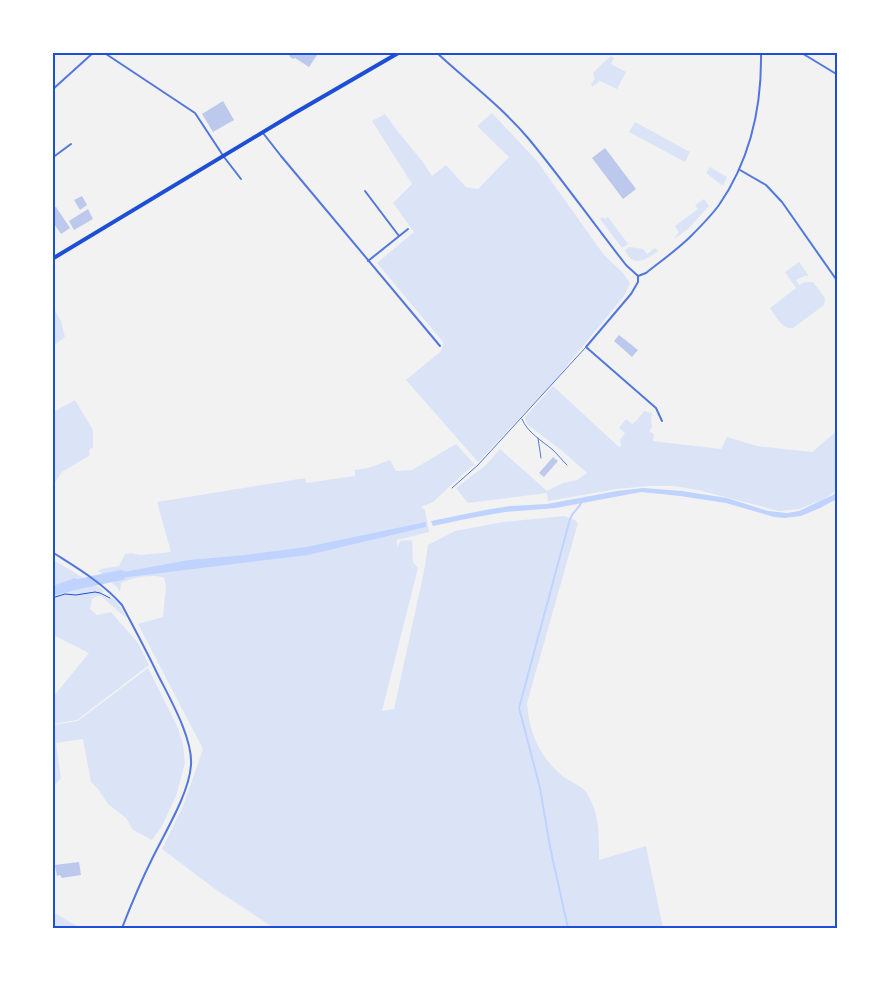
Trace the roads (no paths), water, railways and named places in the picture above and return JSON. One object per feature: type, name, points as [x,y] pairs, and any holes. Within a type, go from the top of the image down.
[{"type":"main road","points":[[52,259],[400,52]]},
{"type":"street","points":[[52,90],[94,52]]},
{"type":"street","points":[[103,52],[194,113],[241,179]]},
{"type":"street","points":[[436,52],[493,102],[528,138],[626,266],[638,276]]},
{"type":"street","points":[[638,276],[646,273],[690,238],[718,206],[740,170],[758,112],[762,76],[761,52]]},
{"type":"street","points":[[800,52],[837,74]]},
{"type":"street","points":[[263,132],[440,346]]},
{"type":"street","points":[[52,158],[72,144]]},
{"type":"street","points":[[740,170],[766,185],[782,202],[838,282]]},
{"type":"street","points":[[365,191],[399,236]]},
{"type":"street","points":[[368,261],[408,229]]},
{"type":"street","points":[[638,276],[638,282],[631,294],[586,347],[656,408],[662,421]]},
{"type":"street","points":[[52,552],[99,583],[122,605],[174,707],[188,739],[191,753],[190,776],[180,803],[149,865],[122,928]]},
{"type":"lane","points":[[452,488],[478,465],[586,347]]},
{"type":"lane","points":[[521,418],[523,424],[567,465]]},
{"type":"lane","points":[[538,438],[541,458]]},
{"type":"water","points":[[643,488],[682,491],[727,498],[768,511],[787,513],[799,511],[837,493],[837,499],[801,516],[785,518],[774,517],[726,503],[641,492],[556,508],[505,512],[433,526],[431,521],[510,506],[547,504]]},
{"type":"water","points":[[426,522],[426,527],[308,555],[112,579],[107,575],[189,560],[306,547]]},
{"type":"water","points":[[75,578],[86,586],[53,594],[53,586]]},
{"type":"waterway","points":[[568,928],[550,847],[540,788],[519,708],[570,519],[582,502]]},
{"type":"waterway","points":[[52,591],[121,575]]}]
